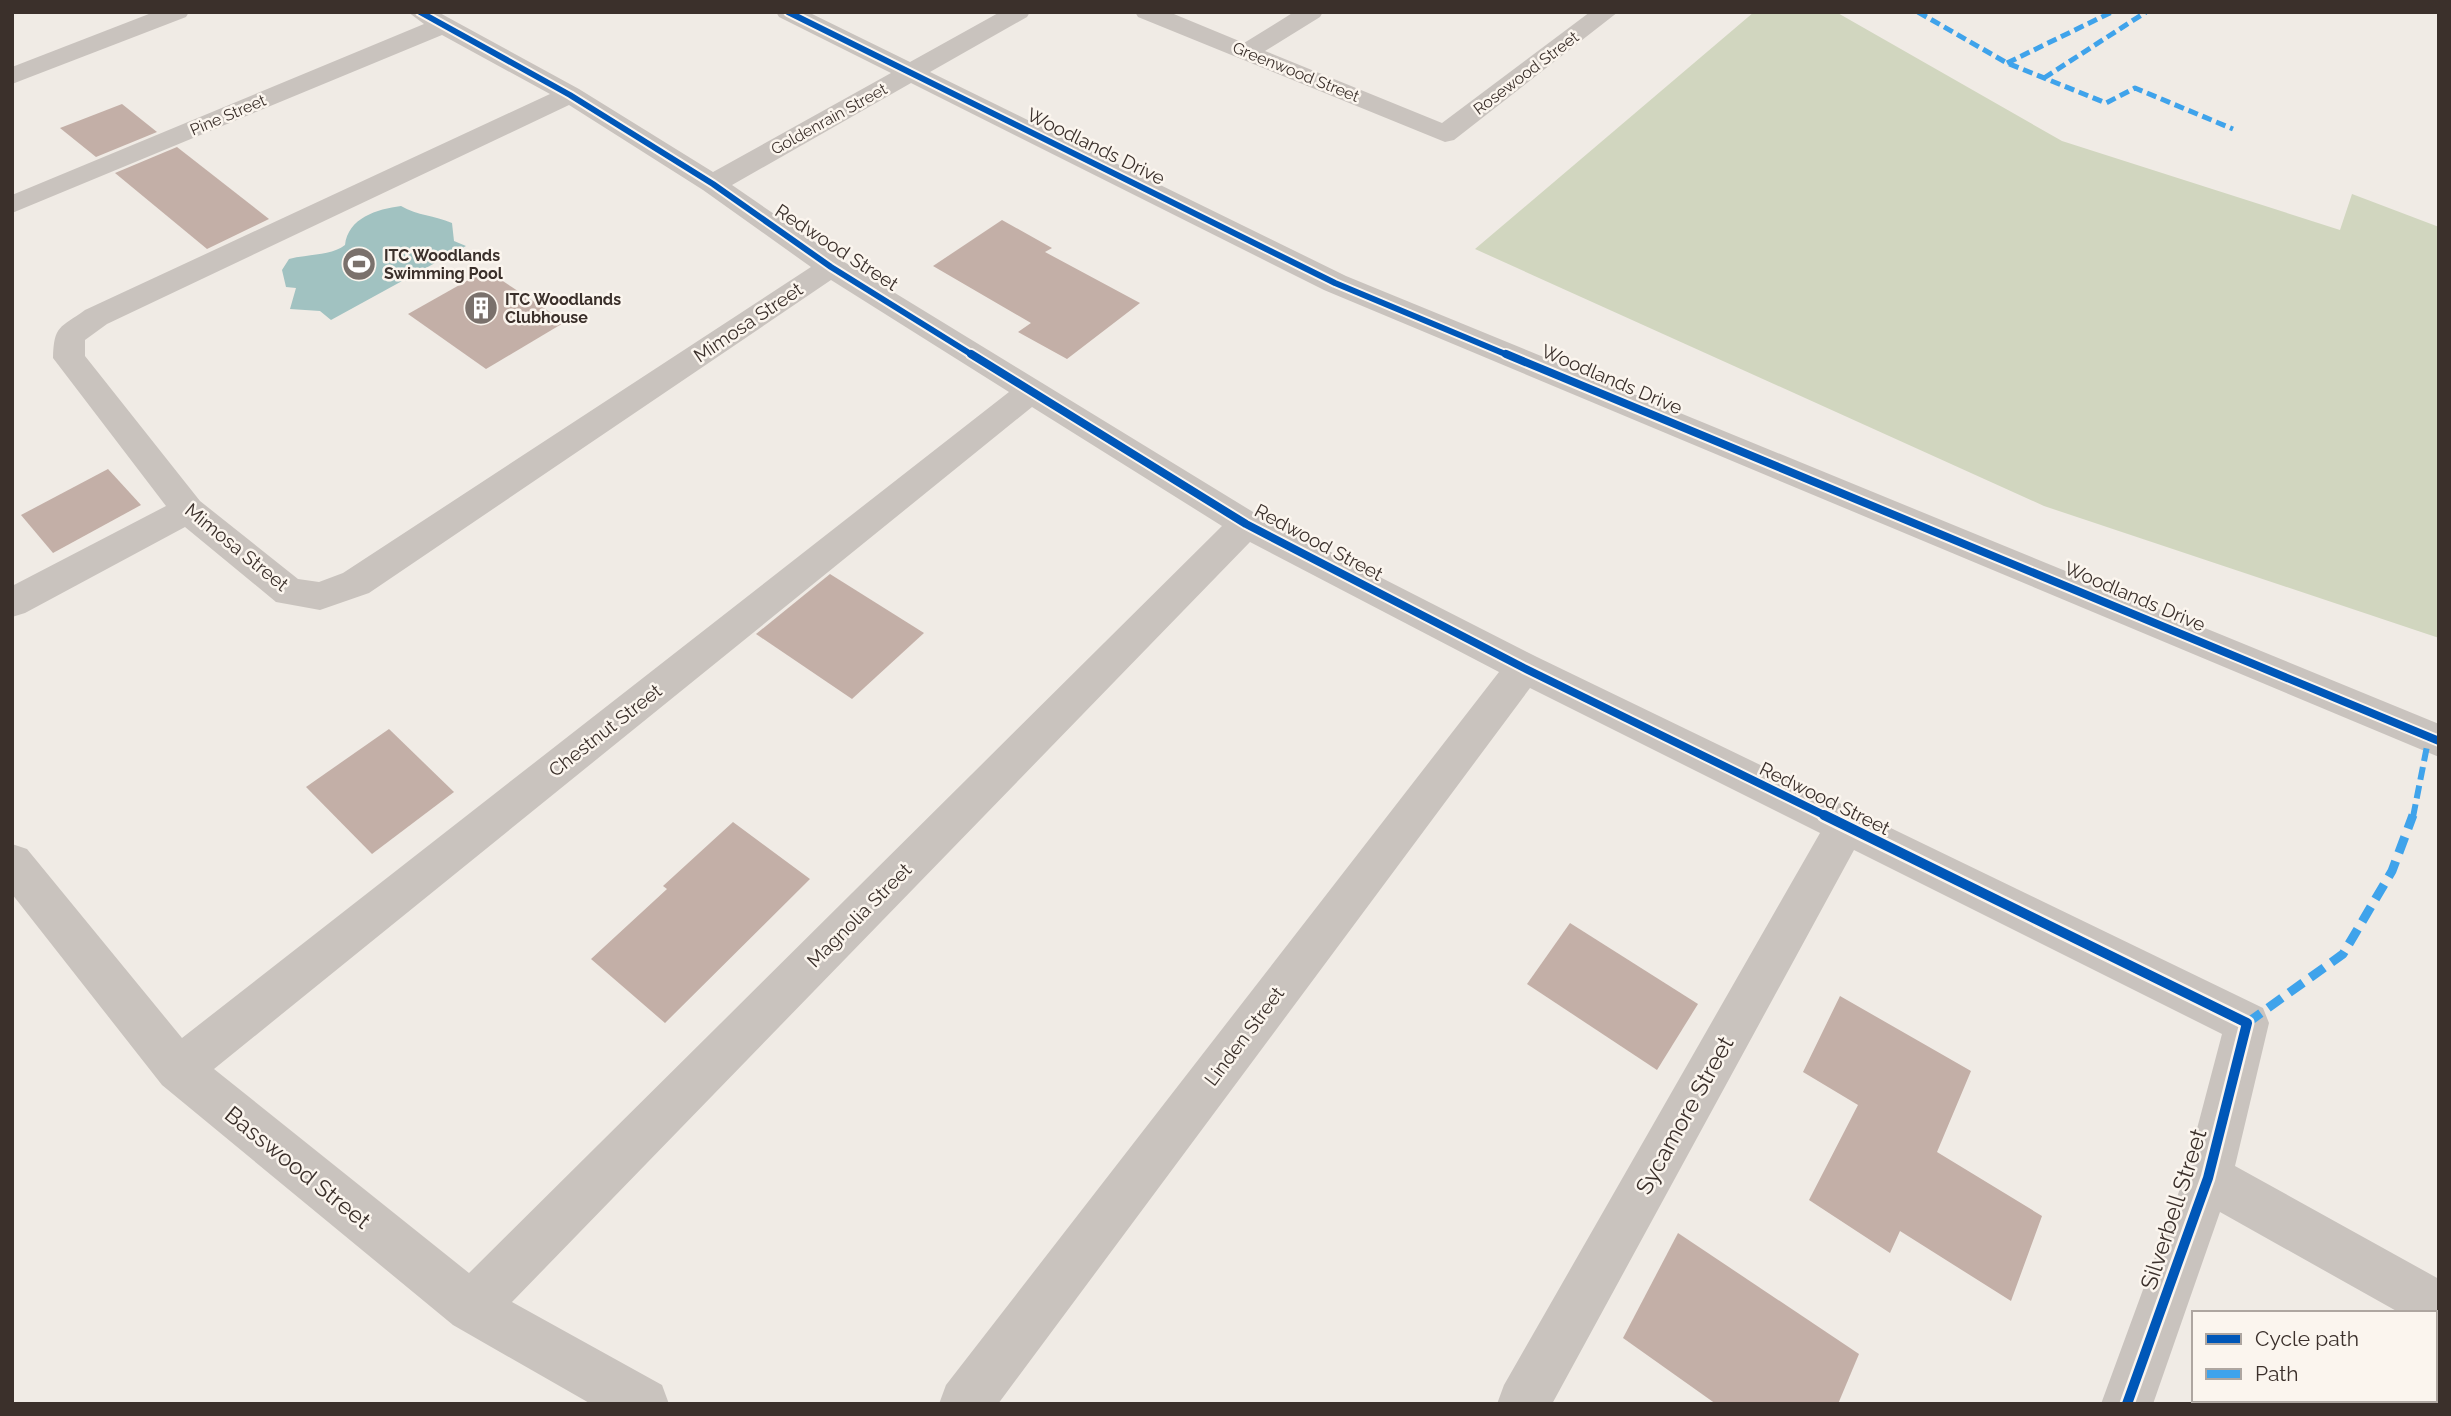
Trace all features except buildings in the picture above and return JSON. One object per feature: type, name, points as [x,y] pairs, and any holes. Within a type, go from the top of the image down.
[{"type":"street","points":[[12,76],[177,12]]},
{"type":"street","name":"Woodlands Drive","points":[[788,12],[1335,283],[2439,741]]},
{"type":"street","name":"Goldenrain Street","points":[[713,184],[1018,12]]},
{"type":"street","name":"Greenwood Street","points":[[1147,12],[1248,51],[1445,134]]},
{"type":"street","points":[[1248,51],[1311,12]]},
{"type":"street","name":"Rosewood Street","points":[[1445,134],[1606,12]]},
{"type":"street","name":"Redwood Street","points":[[432,19],[570,95],[713,184],[831,267],[1246,524],[1524,668],[2247,1023]]},
{"type":"street","name":"Pine Street","points":[[12,205],[432,19]]},
{"type":"street","name":"Mimosa Street","points":[[570,95],[96,317],[69,336],[69,358],[188,510],[289,592],[320,596],[356,583],[831,267]]},
{"type":"street","name":"Chestnut Street","points":[[178,1069],[1032,390]]},
{"type":"street","points":[[12,603],[188,510]]},
{"type":"street","name":"Magnolia Street","points":[[471,1307],[1246,524]]},
{"type":"street","name":"Linden Street","points":[[965,1404],[1524,668]]},
{"type":"street","name":"Sycamore Street","points":[[1523,1404],[1845,827]]},
{"type":"street","name":"Basswood Street","points":[[12,862],[178,1069],[471,1307],[643,1404]]},
{"type":"street","name":"Silverbell Street","points":[[2127,1404],[2208,1178],[2247,1023]]},
{"type":"street","points":[[2208,1178],[2439,1307]]},
{"type":"green space","points":[[1754,12],[1836,12],[2062,141],[2340,230],[2352,194],[2439,227],[2439,638],[2044,506],[1475,249]]},
{"type":"water","name":"ITC Woodlands Swimming Pool","points":[[401,206],[452,223],[454,241],[466,246],[331,320],[320,311],[290,309],[296,288],[286,287],[282,270],[289,259],[339,249],[345,245],[352,228],[365,216]]},
{"type":"marked path","points":[[1918,12],[2007,63],[2106,103],[2135,88],[2233,129]]},
{"type":"marked path","points":[[2007,63],[2112,12]]},
{"type":"marked path","points":[[2044,78],[2146,12]]},
{"type":"marked path","points":[[2247,1023],[2343,954],[2392,871],[2417,806],[2429,736]]},
{"type":"cycle path","points":[[420,12],[570,95],[713,184],[831,267],[1246,524],[1524,668],[2247,1023],[2208,1178],[2127,1404]]},
{"type":"cycle path","points":[[788,12],[1335,283],[2439,741]]},
{"type":"place","name":"ITC Woodlands Swimming Pool","points":[[359,264]]},
{"type":"place","name":"ITC Woodlands Clubhouse","points":[[481,308]]}]
